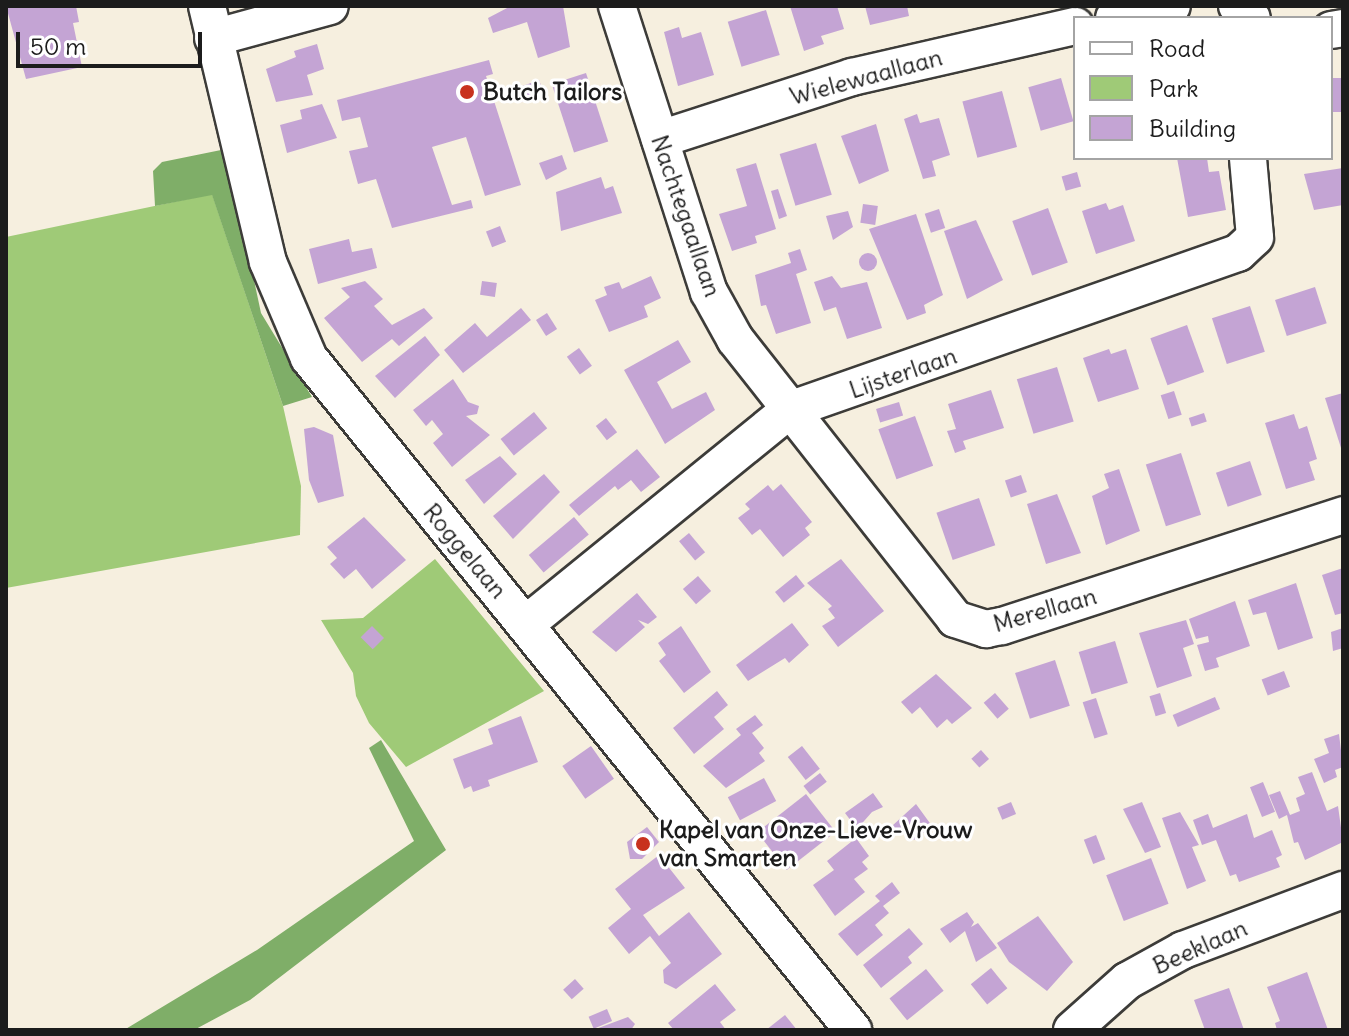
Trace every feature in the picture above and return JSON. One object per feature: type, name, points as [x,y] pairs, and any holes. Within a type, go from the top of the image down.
[{"type":"street","points":[[210,22],[330,6]]},
{"type":"street","name":"Nachtegaallaan","points":[[617,6],[709,292],[735,339],[789,410]]},
{"type":"street","points":[[1124,16],[1172,6]]},
{"type":"street","name":"Roggelaan","points":[[210,22],[268,262],[309,358],[853,1030]]},
{"type":"street","name":"Wielewaallaan","points":[[660,139],[852,77],[1073,26]]},
{"type":"street","name":"Lijsterlaan","points":[[526,624],[789,410],[1238,253],[1255,237],[1248,160]]},
{"type":"street","name":"Merellaan","points":[[789,410],[955,619],[986,629],[1343,515]]},
{"type":"street","name":"Beeklaan","points":[[1072,1030],[1127,981],[1183,950],[1343,890]]},
{"type":"green space","points":[[226,149],[261,313],[312,397],[283,406],[212,195],[155,206],[153,171],[162,162]]},
{"type":"green space","points":[[212,194],[283,406],[301,486],[300,535],[6,588],[6,237]]},
{"type":"green space","points":[[435,559],[544,691],[406,767],[369,723],[356,696],[353,673],[321,620],[363,618]]},
{"type":"green space","points":[[381,740],[446,850],[250,1000],[194,1030],[124,1030],[257,950],[414,841],[369,748]]},
{"type":"building","points":[[6,6],[76,6],[79,22],[73,23],[82,67],[26,79]]},
{"type":"building","points":[[511,6],[563,6],[570,47],[538,58],[527,22],[493,33],[488,18]]},
{"type":"building","points":[[790,6],[837,6],[844,29],[821,36],[824,44],[804,51]]},
{"type":"building","points":[[865,6],[907,6],[909,16],[870,25]]},
{"type":"building","points":[[766,10],[780,55],[741,67],[728,22]]},
{"type":"building","points":[[679,27],[682,38],[701,32],[714,75],[678,86],[664,32]]},
{"type":"building","points":[[317,44],[324,69],[307,75],[313,95],[276,102],[266,69],[296,57],[294,51]]},
{"type":"building","points":[[489,60],[493,74],[486,76],[521,185],[485,196],[466,137],[432,147],[452,205],[471,200],[473,208],[392,228],[376,179],[358,184],[349,151],[368,147],[360,117],[342,121],[337,100]]},
{"type":"building","points":[[586,73],[608,141],[574,153],[552,84]]},
{"type":"building","points":[[1061,78],[1073,121],[1041,131],[1028,87]]},
{"type":"building","points":[[1333,78],[1343,78],[1343,112],[1333,112]]},
{"type":"building","points":[[539,80],[544,94],[522,102],[516,88]]},
{"type":"building","points":[[1002,91],[1017,147],[977,158],[962,102]]},
{"type":"building","points":[[322,104],[337,138],[287,153],[280,125],[302,119],[300,110]]},
{"type":"building","points":[[917,114],[920,123],[939,118],[950,155],[932,161],[936,176],[923,179],[904,119]]},
{"type":"building","points":[[876,124],[889,171],[859,184],[841,136]]},
{"type":"building","points":[[816,143],[832,195],[795,206],[780,154]]},
{"type":"building","points":[[562,155],[567,169],[546,180],[539,163]]},
{"type":"building","points":[[1177,160],[1207,160],[1209,172],[1219,171],[1226,210],[1188,217]]},
{"type":"building","points":[[756,163],[776,229],[755,236],[757,243],[732,251],[719,214],[747,206],[736,169]]},
{"type":"building","points":[[1343,168],[1343,205],[1314,210],[1304,174]]},
{"type":"building","points":[[1077,172],[1081,186],[1066,191],[1062,176]]},
{"type":"building","points":[[601,177],[605,189],[613,186],[622,213],[561,231],[556,192]]},
{"type":"building","points":[[778,189],[787,216],[779,219],[771,191]]},
{"type":"building","points":[[1106,203],[1109,210],[1123,205],[1135,241],[1096,254],[1082,211]]},
{"type":"building","points":[[863,204],[878,206],[875,225],[860,223]]},
{"type":"building","points":[[1048,208],[1068,263],[1032,275],[1012,221]]},
{"type":"building","points":[[939,209],[945,228],[931,233],[925,214]]},
{"type":"building","points":[[848,211],[853,227],[833,240],[826,216]]},
{"type":"building","points":[[916,214],[943,295],[924,305],[926,313],[907,320],[869,229]]},
{"type":"building","points":[[976,220],[1003,280],[967,299],[944,231]]},
{"type":"building","points":[[500,226],[506,242],[492,247],[486,231]]},
{"type":"building","points":[[349,239],[352,252],[372,248],[377,268],[318,284],[309,249]]},
{"type":"building","points":[[800,249],[807,270],[796,274],[811,323],[776,334],[766,305],[761,306],[755,275],[791,263],[788,253]]},
{"type":"building","points":[[868,253],[877,262],[868,271],[859,262]]},
{"type":"building","points":[[651,276],[661,298],[644,306],[648,317],[609,332],[595,300],[607,295],[604,287],[619,282],[622,289]]},
{"type":"building","points":[[832,276],[841,288],[867,282],[882,328],[847,339],[836,307],[824,311],[814,282]]},
{"type":"building","points":[[365,281],[383,299],[374,306],[392,325],[424,308],[433,318],[399,346],[392,339],[362,362],[324,318],[350,297],[341,288]]},
{"type":"building","points":[[482,281],[497,283],[495,297],[480,295]]},
{"type":"building","points":[[1315,287],[1327,323],[1287,336],[1275,300]]},
{"type":"building","points":[[1250,306],[1265,352],[1227,364],[1212,318]]},
{"type":"building","points":[[521,308],[531,320],[463,373],[444,350],[475,323],[487,337]]},
{"type":"building","points":[[547,313],[557,329],[546,336],[536,320]]},
{"type":"building","points":[[1187,325],[1204,372],[1167,385],[1150,338]]},
{"type":"building","points":[[425,336],[440,355],[395,398],[375,376]]},
{"type":"building","points":[[678,340],[691,362],[657,382],[672,409],[706,392],[715,410],[665,444],[624,370]]},
{"type":"building","points":[[579,348],[592,366],[580,375],[567,357]]},
{"type":"building","points":[[1109,349],[1111,354],[1126,349],[1139,389],[1098,402],[1083,358]]},
{"type":"building","points":[[1057,367],[1074,422],[1034,434],[1017,379]]},
{"type":"building","points":[[453,379],[468,402],[479,406],[477,414],[466,416],[490,435],[452,467],[433,443],[443,434],[432,420],[426,426],[413,410]]},
{"type":"building","points":[[991,390],[1004,428],[963,441],[966,449],[955,453],[947,431],[956,429],[948,404]]},
{"type":"building","points":[[1174,391],[1182,415],[1168,419],[1161,395]]},
{"type":"building","points":[[1343,393],[1343,451],[1342,451],[1325,398]]},
{"type":"building","points":[[899,402],[903,415],[880,422],[876,409]]},
{"type":"building","points":[[534,412],[547,428],[514,455],[501,439]]},
{"type":"building","points":[[1204,413],[1207,422],[1192,427],[1189,418]]},
{"type":"building","points":[[1294,414],[1299,429],[1307,426],[1317,459],[1309,462],[1315,480],[1286,489],[1265,423]]},
{"type":"building","points":[[915,416],[933,466],[896,479],[878,429]]},
{"type":"building","points":[[606,418],[617,432],[607,440],[596,426]]},
{"type":"building","points":[[314,427],[333,435],[344,496],[318,503],[309,480],[304,429]]},
{"type":"building","points":[[637,449],[660,477],[641,492],[631,480],[618,490],[615,486],[579,516],[569,505]]},
{"type":"building","points":[[1181,453],[1201,515],[1166,526],[1146,464]]},
{"type":"building","points":[[500,456],[517,474],[484,504],[465,480]]},
{"type":"building","points":[[1250,461],[1262,495],[1228,507],[1216,473]]},
{"type":"building","points":[[1119,469],[1140,531],[1106,545],[1092,496],[1109,488],[1104,474]]},
{"type":"building","points":[[544,474],[560,492],[513,539],[493,516]]},
{"type":"building","points":[[1021,475],[1027,492],[1011,498],[1005,481]]},
{"type":"building","points":[[781,484],[812,522],[805,528],[810,535],[783,557],[760,529],[752,535],[738,518],[750,509],[745,504],[768,485],[773,491]]},
{"type":"building","points":[[1057,494],[1081,553],[1046,564],[1027,504]]},
{"type":"building","points":[[979,498],[995,545],[953,560],[936,513]]},
{"type":"building","points":[[364,517],[406,560],[372,589],[356,569],[344,579],[330,564],[337,558],[327,547]]},
{"type":"building","points":[[574,517],[589,535],[544,573],[529,555]]},
{"type":"building","points":[[689,533],[705,552],[695,561],[679,541]]},
{"type":"building","points":[[841,559],[884,611],[838,647],[822,626],[835,618],[828,609],[832,606],[807,583]]},
{"type":"building","points":[[1343,568],[1343,613],[1335,615],[1322,575]]},
{"type":"building","points":[[796,575],[805,586],[784,603],[775,592]]},
{"type":"building","points":[[698,576],[711,591],[696,604],[683,589]]},
{"type":"building","points":[[1296,583],[1313,638],[1278,650],[1266,612],[1253,615],[1248,600]]},
{"type":"building","points":[[637,593],[657,617],[648,624],[638,620],[645,627],[616,652],[592,632]]},
{"type":"building","points":[[1235,601],[1250,646],[1216,658],[1219,667],[1205,671],[1197,645],[1209,642],[1208,636],[1196,639],[1189,619]]},
{"type":"building","points":[[1186,620],[1194,644],[1183,648],[1192,676],[1157,688],[1139,633]]},
{"type":"building","points":[[792,623],[809,645],[789,663],[785,658],[748,681],[736,665]]},
{"type":"building","points":[[372,626],[384,638],[373,649],[361,637]]},
{"type":"building","points":[[681,626],[711,672],[684,693],[659,661],[666,655],[658,643]]},
{"type":"building","points":[[1343,628],[1343,648],[1333,651],[1331,632]]},
{"type":"building","points":[[1115,641],[1128,683],[1092,694],[1079,652]]},
{"type":"building","points":[[1055,660],[1070,706],[1030,719],[1015,673]]},
{"type":"building","points":[[1284,671],[1290,687],[1268,695],[1262,680]]},
{"type":"building","points":[[936,674],[972,708],[952,724],[947,719],[937,728],[920,707],[912,714],[901,702]]},
{"type":"building","points":[[717,691],[728,705],[714,717],[724,729],[694,754],[673,728]]},
{"type":"building","points":[[995,693],[1009,709],[997,719],[984,703]]},
{"type":"building","points":[[1160,693],[1166,713],[1156,716],[1149,696]]},
{"type":"building","points":[[1215,697],[1220,709],[1178,727],[1173,715]]},
{"type":"building","points":[[1096,698],[1108,734],[1094,738],[1083,702]]},
{"type":"building","points":[[755,715],[763,725],[752,733],[764,748],[759,753],[765,761],[726,788],[703,766],[741,735],[736,729]]},
{"type":"building","points":[[521,716],[538,762],[488,780],[490,786],[473,792],[471,786],[464,789],[453,759],[493,744],[488,729]]},
{"type":"building","points":[[1339,734],[1343,767],[1335,770],[1337,777],[1324,783],[1314,759],[1329,753],[1324,739]]},
{"type":"building","points":[[591,746],[614,779],[585,799],[562,766]]},
{"type":"building","points":[[802,746],[820,769],[806,780],[788,757]]},
{"type":"building","points":[[981,750],[989,759],[979,768],[971,759]]},
{"type":"building","points":[[1312,772],[1327,811],[1338,806],[1343,842],[1305,860],[1298,842],[1294,843],[1287,815],[1279,819],[1269,795],[1280,791],[1290,815],[1300,811],[1296,798],[1305,794],[1298,777]]},
{"type":"building","points":[[820,773],[827,782],[810,795],[803,786]]},
{"type":"building","points":[[764,778],[776,801],[740,820],[728,797]]},
{"type":"building","points":[[1263,782],[1275,812],[1262,817],[1250,787]]},
{"type":"building","points":[[873,793],[883,807],[872,812],[857,829],[845,813]]},
{"type":"building","points":[[806,794],[836,832],[787,870],[757,832]]},
{"type":"building","points":[[1011,802],[1016,814],[1002,820],[997,808]]},
{"type":"building","points":[[1142,802],[1161,847],[1145,853],[1123,809]]},
{"type":"building","points":[[916,804],[932,826],[914,840],[906,829],[899,835],[892,826]]},
{"type":"building","points":[[1180,812],[1199,845],[1192,847],[1206,881],[1187,889],[1162,818]]},
{"type":"building","points":[[1208,814],[1213,828],[1247,814],[1254,838],[1272,830],[1282,855],[1276,858],[1280,867],[1239,882],[1236,874],[1230,876],[1216,840],[1202,845],[1193,820]]},
{"type":"building","name":"Kapel van Onze-Lieve-Vrouw van Smarten","points":[[647,827],[659,842],[642,859],[630,859],[627,842]]},
{"type":"building","points":[[1096,835],[1105,859],[1093,864],[1084,840]]},
{"type":"building","points":[[856,838],[869,856],[862,862],[868,869],[854,879],[865,892],[835,916],[813,885],[834,870],[827,861]]},
{"type":"building","points":[[659,855],[685,888],[643,915],[659,936],[689,912],[722,954],[676,989],[664,983],[663,970],[671,963],[650,936],[629,954],[608,928],[631,909],[615,889]]},
{"type":"building","points":[[1151,858],[1169,904],[1124,921],[1106,875]]},
{"type":"building","points":[[892,882],[900,893],[883,906],[889,913],[875,925],[883,935],[857,956],[838,934],[880,901],[875,896]]},
{"type":"building","points":[[967,912],[974,922],[971,927],[978,923],[997,948],[976,962],[965,931],[950,943],[940,929]]},
{"type":"building","points":[[1038,916],[1073,962],[1047,991],[1009,962],[997,943]]},
{"type":"building","points":[[909,928],[923,944],[908,957],[912,963],[881,988],[863,965]]},
{"type":"building","points":[[991,968],[1007,988],[987,1005],[971,984]]},
{"type":"building","points":[[926,969],[944,991],[907,1020],[889,999]]},
{"type":"building","points":[[1307,972],[1328,1030],[1277,1030],[1275,1023],[1280,1021],[1267,987]]},
{"type":"building","points":[[575,979],[584,989],[572,999],[563,990]]},
{"type":"building","points":[[715,984],[736,1010],[720,1022],[726,1030],[674,1030],[668,1023]]},
{"type":"building","points":[[1229,988],[1244,1030],[1205,1030],[1194,1000]]},
{"type":"building","points":[[607,1009],[612,1021],[594,1029],[589,1017]]},
{"type":"building","points":[[785,1015],[797,1030],[766,1030]]},
{"type":"building","points":[[628,1017],[635,1024],[631,1030],[593,1030]]},
{"type":"place","name":"Butch Tailors","points":[[467,92]]},
{"type":"place","name":"Kapel van Onze-Lieve-Vrouw van Smarten","points":[[643,844]]}]
